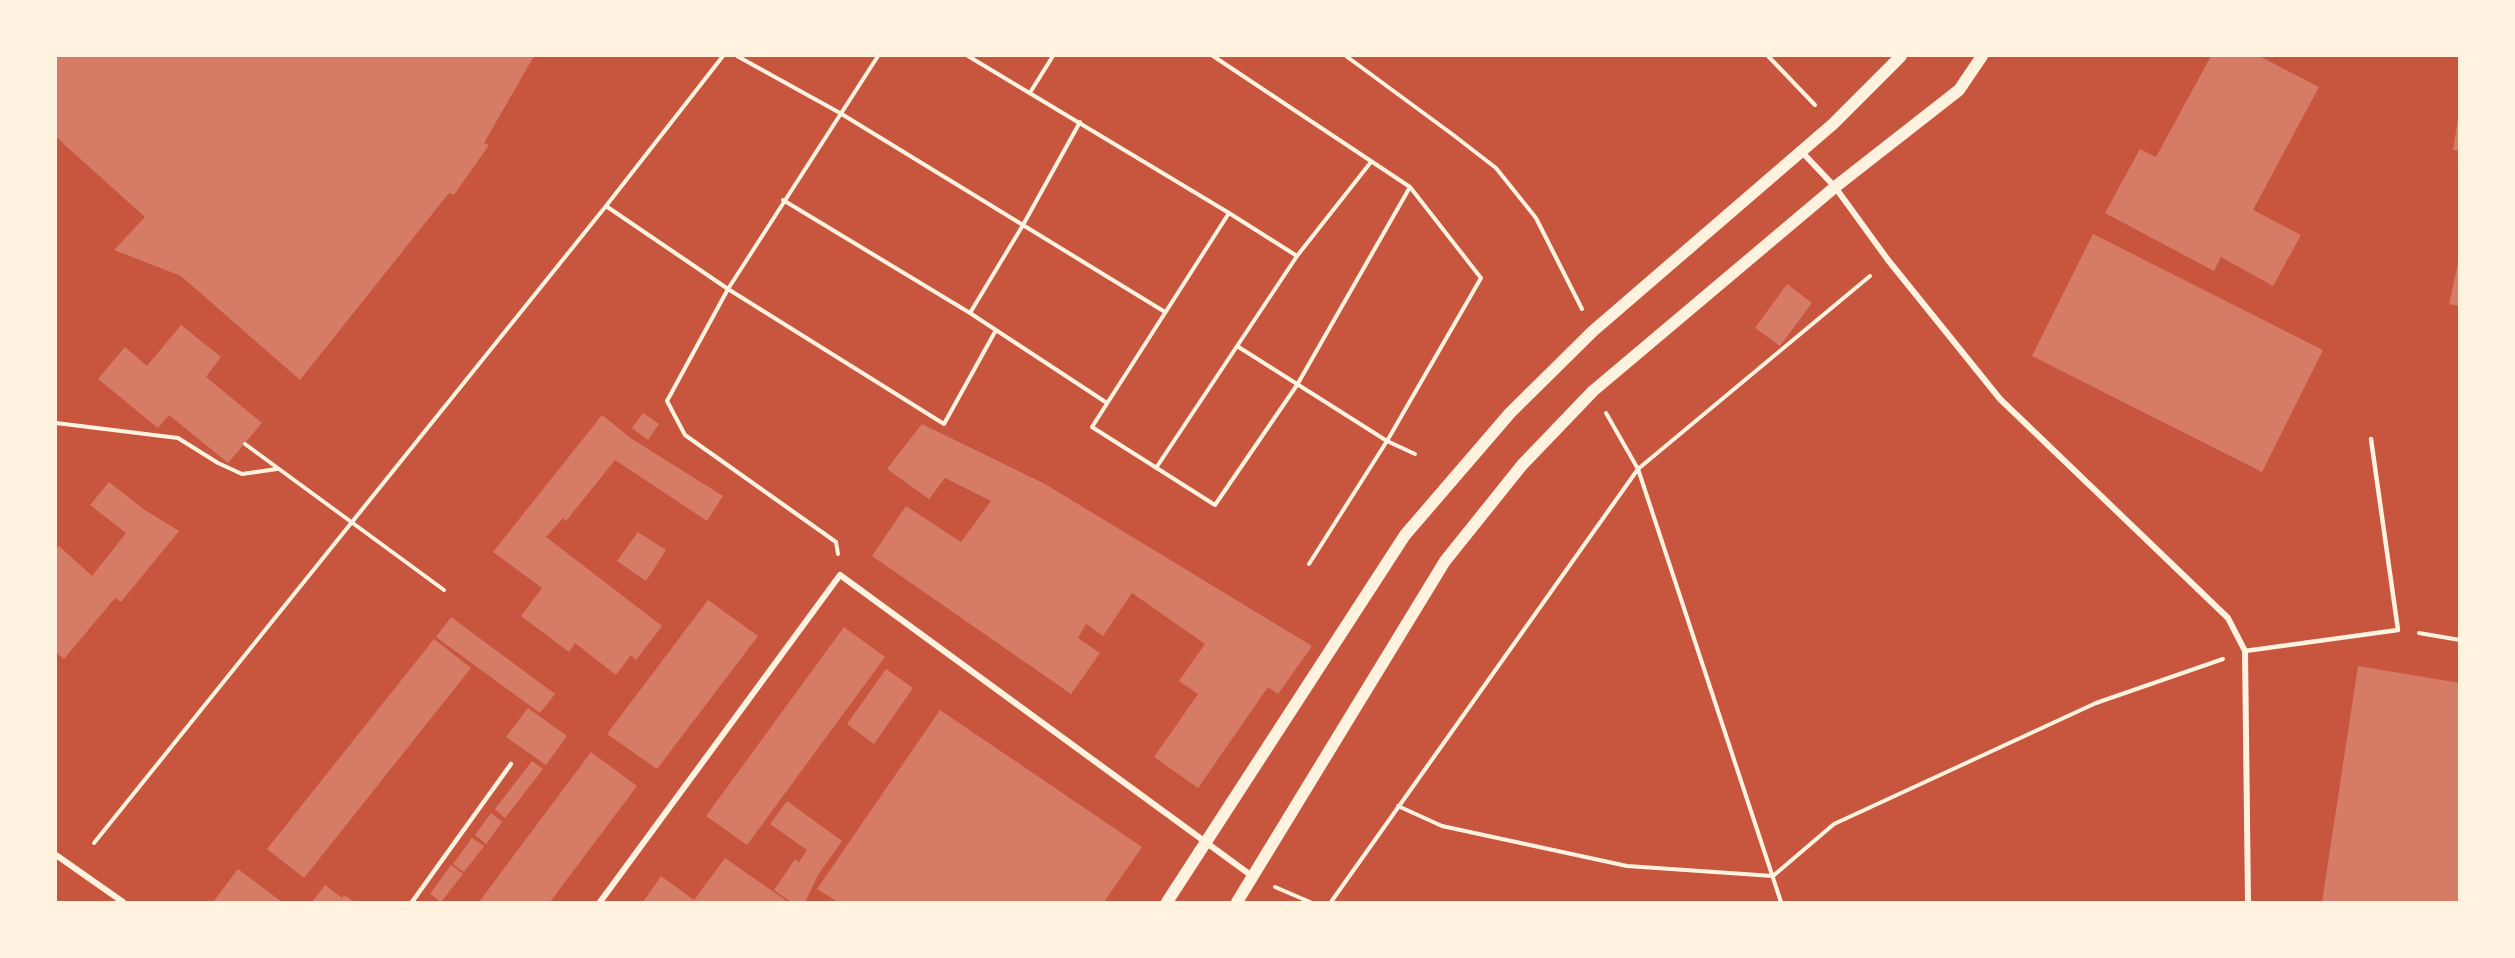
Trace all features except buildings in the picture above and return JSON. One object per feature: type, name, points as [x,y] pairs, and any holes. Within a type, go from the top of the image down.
[{"type":"main road","points":[[1167,903],[1405,535],[1510,413],[1593,331],[1833,124],[1901,56]]},
{"type":"main road","points":[[1237,903],[1445,561],[1522,465],[1593,391],[1835,187],[1959,90],[1982,56]]},
{"type":"street","points":[[1801,150],[1835,187],[1888,260],[2000,399],[2228,618],[2245,651],[2248,903]]},
{"type":"street","points":[[600,903],[840,575],[1252,876]]},
{"type":"street","points":[[56,855],[123,903]]},
{"type":"lane","points":[[2245,651],[2397,630],[2370,440]]},
{"type":"lane","points":[[412,903],[511,764]]},
{"type":"path","points":[[94,843],[606,206],[723,56]]},
{"type":"path","points":[[737,56],[840,113],[1165,312]]},
{"type":"path","points":[[840,575],[836,542],[685,435],[667,402],[728,289],[783,200],[878,56]]},
{"type":"path","points":[[968,56],[1031,92],[1297,256]]},
{"type":"path","points":[[1031,92],[1053,56]]},
{"type":"path","points":[[1213,56],[1410,187],[1481,278],[1387,441],[1309,564]]},
{"type":"path","points":[[1346,56],[1496,168],[1536,218],[1593,331]]},
{"type":"path","points":[[1768,56],[1833,124]]},
{"type":"path","points":[[970,313],[1023,225],[1080,122]]},
{"type":"path","points":[[1156,468],[1297,256],[1371,162]]},
{"type":"path","points":[[1228,213],[1092,427],[1215,505],[1297,385],[1410,187]]},
{"type":"path","points":[[783,200],[970,313],[1107,403]]},
{"type":"path","points":[[606,206],[728,289],[944,423],[996,330]]},
{"type":"path","points":[[1331,903],[1638,469],[1888,260]]},
{"type":"path","points":[[1237,346],[1387,441],[1415,454]]},
{"type":"path","points":[[1593,391],[1638,469],[1781,903]]},
{"type":"path","points":[[56,423],[178,438],[218,464],[242,474],[278,469]]},
{"type":"path","points":[[245,444],[444,590]]},
{"type":"path","points":[[2397,630],[2460,640]]},
{"type":"path","points":[[1398,806],[1442,826],[1627,866],[1773,876],[1834,824],[2096,703],[2245,651]]},
{"type":"path","points":[[1275,887],[1310,903]]}]
